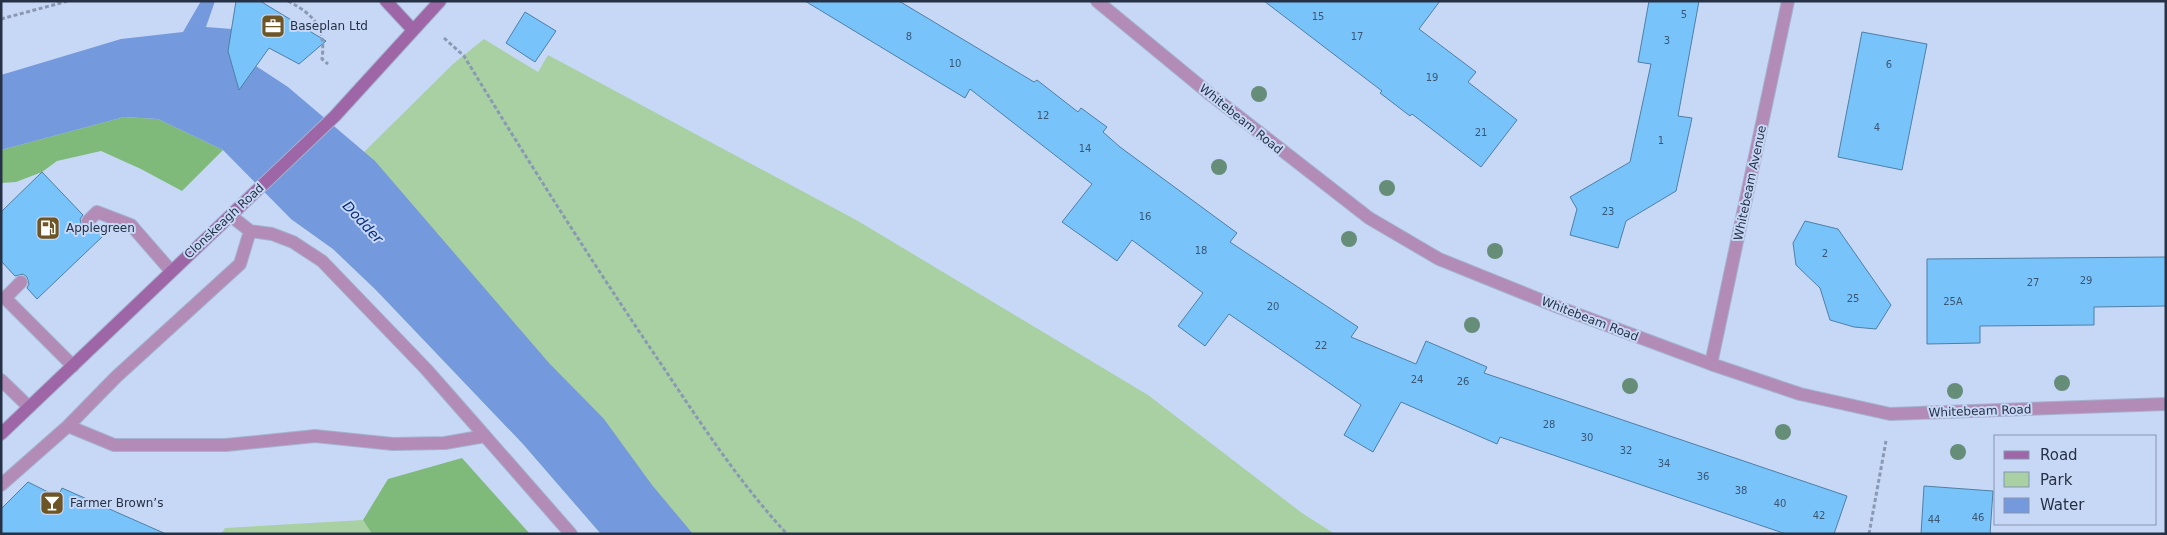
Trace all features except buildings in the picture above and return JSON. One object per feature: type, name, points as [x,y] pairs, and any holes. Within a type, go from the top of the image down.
[{"type":"main road","points":[[386,1],[413,30]]},
{"type":"main road","name":"Clonskeagh Road","points":[[1,434],[335,116],[440,1]]},
{"type":"street","name":"Whitebeam Road","points":[[1097,1],[1218,101],[1369,218],[1439,259],[1551,304],[1711,364],[1800,394],[1890,414],[2166,404]]},
{"type":"street","name":"Whitebeam Avenue","points":[[1711,364],[1788,1]]},
{"type":"street","points":[[88,221],[97,212],[131,226],[171,271]]},
{"type":"street","points":[[231,216],[250,231],[272,234],[294,242],[322,261],[426,369],[571,534]]},
{"type":"street","points":[[1,485],[68,426],[116,377],[240,264],[250,231]]},
{"type":"street","points":[[21,282],[5,298],[72,366]]},
{"type":"street","points":[[1,380],[29,408]]},
{"type":"street","points":[[68,426],[114,445],[226,445],[315,436],[392,444],[436,443],[485,436]]},
{"type":"path","points":[[1,18],[68,1]]},
{"type":"path","points":[[288,1],[304,10],[321,30],[324,44],[322,59],[328,64]]},
{"type":"path","points":[[423,19],[464,56],[604,280],[683,397],[755,499],[787,534]]},
{"type":"path","points":[[1869,534],[1890,414]]},
{"type":"green space","points":[[484,39],[538,72],[548,55],[858,221],[1148,395],[1302,513],[1335,534],[601,534],[523,444],[376,290],[333,249],[291,219],[364,152],[453,64]]},
{"type":"green space","points":[[124,117],[158,119],[223,150],[182,191],[141,169],[101,151],[57,161],[42,172],[16,182],[1,183],[1,150]]},
{"type":"green space","points":[[462,458],[530,534],[372,534],[363,520],[388,479]]},
{"type":"green space","points":[[363,520],[372,534],[221,534],[225,528]]},
{"type":"water","name":"Dodder","points":[[201,1],[215,1],[206,27],[232,29],[256,66],[288,87],[375,161],[549,363],[604,419],[652,485],[693,534],[601,534],[523,444],[376,290],[333,249],[291,219],[223,150],[158,119],[124,117],[1,150],[1,75],[121,39],[183,32]]},
{"type":"place","name":"Baseplan Ltd","points":[[273,26]]},
{"type":"place","name":"Applegreen","points":[[48,228]]},
{"type":"place","name":"Farmer Brown’s","points":[[52,503]]}]
